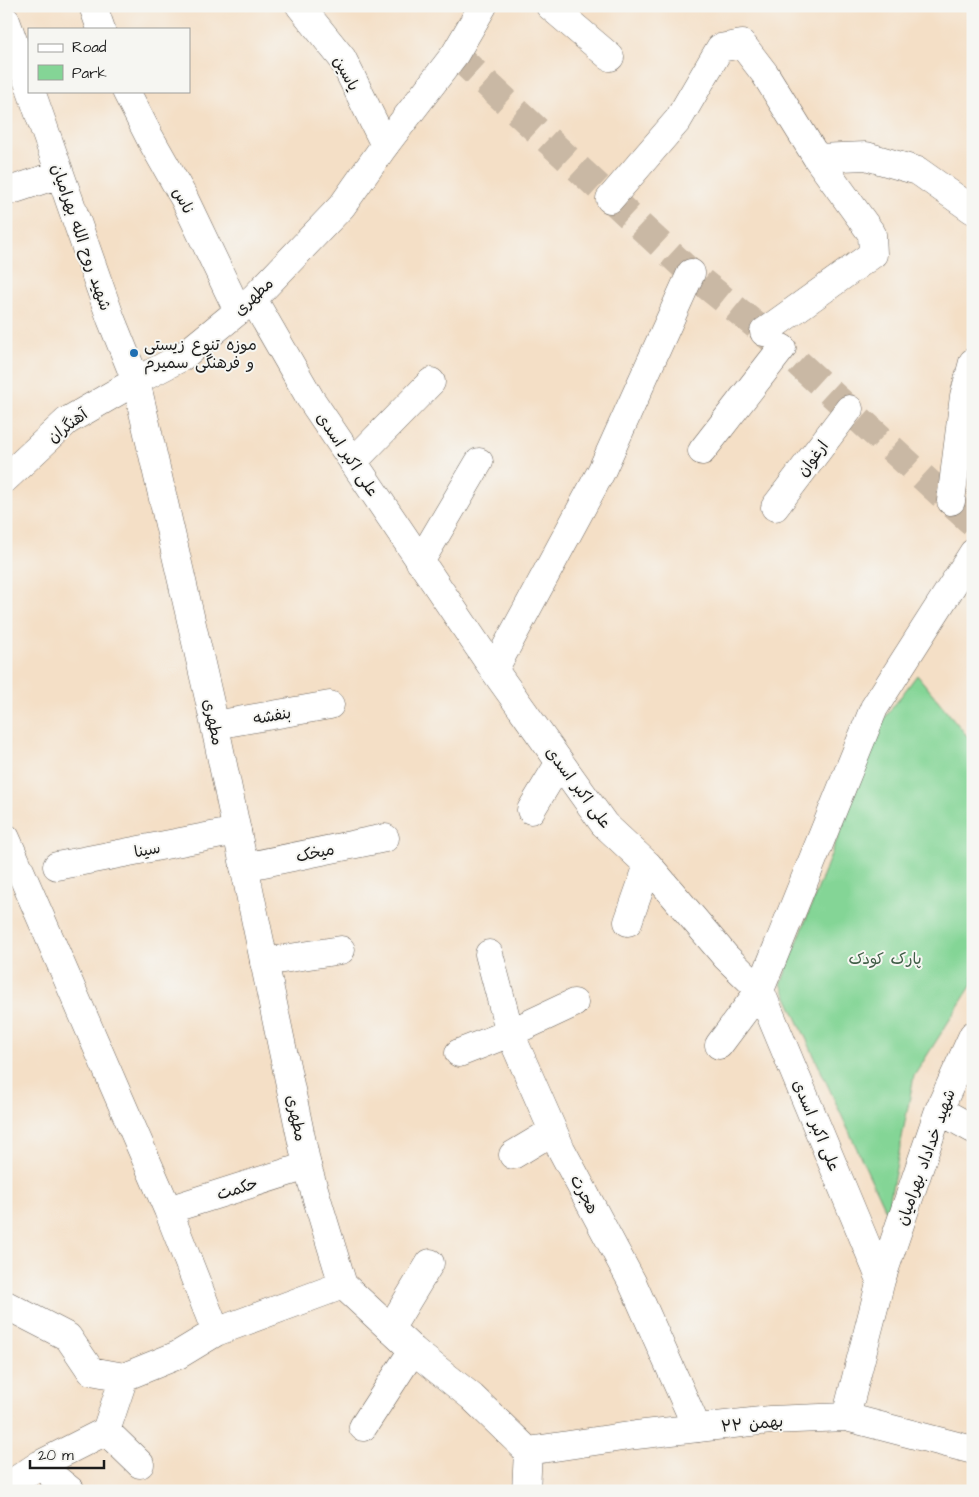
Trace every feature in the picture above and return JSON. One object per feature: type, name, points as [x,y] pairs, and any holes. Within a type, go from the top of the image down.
[{"type":"street","points":[[93,6],[101,28]]},
{"type":"street","name":"یاسین","points":[[300,6],[342,58],[385,145]]},
{"type":"street","name":"مطهری","points":[[343,1285],[307,1166],[215,725],[136,381],[182,357],[246,305],[342,206],[385,145],[455,54],[483,6]]},
{"type":"street","points":[[550,6],[610,57]]},
{"type":"street","points":[[6,21],[28,82]]},
{"type":"street","points":[[610,199],[678,120],[720,48],[742,44],[765,74],[817,158],[872,234],[873,254],[773,340],[702,451]]},
{"type":"street","name":"شهید روح الله بهرامیان","points":[[31,92],[111,319],[136,381]]},
{"type":"street","name":"ناس","points":[[127,92],[150,138],[246,305]]},
{"type":"street","points":[[817,158],[866,156],[918,171],[973,210]]},
{"type":"street","points":[[6,192],[60,174]]},
{"type":"street","points":[[494,670],[601,472],[690,274]]},
{"type":"street","name":"علی اکبر اسدی","points":[[246,305],[494,670],[604,824],[648,865],[726,957],[760,990],[881,1280]]},
{"type":"street","points":[[951,502],[964,396],[973,362]]},
{"type":"street","name":"آهنگران","points":[[6,478],[67,421],[136,381]]},
{"type":"street","points":[[353,462],[432,382]]},
{"type":"street","name":"ارغوان","points":[[775,507],[849,409]]},
{"type":"street","points":[[420,562],[479,462]]},
{"type":"street","points":[[719,1045],[760,990],[874,708],[973,553]]},
{"type":"street","name":"بنفشه","points":[[215,725],[330,704]]},
{"type":"street","points":[[531,810],[560,762]]},
{"type":"street","name":"سینا","points":[[57,866],[237,832]]},
{"type":"street","points":[[6,838],[168,1210],[216,1332]]},
{"type":"street","name":"میخک","points":[[244,867],[385,838]]},
{"type":"street","points":[[628,922],[648,865]]},
{"type":"street","points":[[264,962],[341,950]]},
{"type":"street","name":"هجرت","points":[[489,954],[510,1032],[561,1150],[632,1282],[697,1428]]},
{"type":"street","points":[[458,1053],[574,1003]]},
{"type":"street","name":"شهید خداداد بهرامیان","points":[[846,1417],[881,1280],[939,1110],[973,1035]]},
{"type":"street","points":[[939,1110],[973,1129]]},
{"type":"street","points":[[513,1155],[553,1131]]},
{"type":"street","name":"حکمت","points":[[168,1210],[307,1166]]},
{"type":"street","points":[[390,1329],[430,1263]]},
{"type":"street","points":[[6,1305],[68,1337],[91,1370],[124,1378],[178,1354],[216,1332],[343,1285],[414,1350],[472,1397],[528,1451],[526,1491]]},
{"type":"street","points":[[363,1427],[414,1350]]},
{"type":"street","points":[[6,1487],[39,1465],[106,1431],[124,1378]]},
{"type":"street","name":"۲۲ بهمن","points":[[528,1451],[636,1435],[770,1420],[846,1417],[973,1450]]},
{"type":"street","points":[[106,1431],[140,1464]]},
{"type":"street","points":[[39,1465],[71,1491]]},
{"type":"green space","name":"پارک کودک","points":[[917,675],[973,743],[973,983],[914,1076],[887,1214],[781,984],[883,720]]},
{"type":"tunnel","points":[[455,54],[691,273],[764,332],[973,523]]},
{"type":"place","name":"موزه تنوع زیستی و فرهنگی سمیرم","points":[[134,353]]}]
